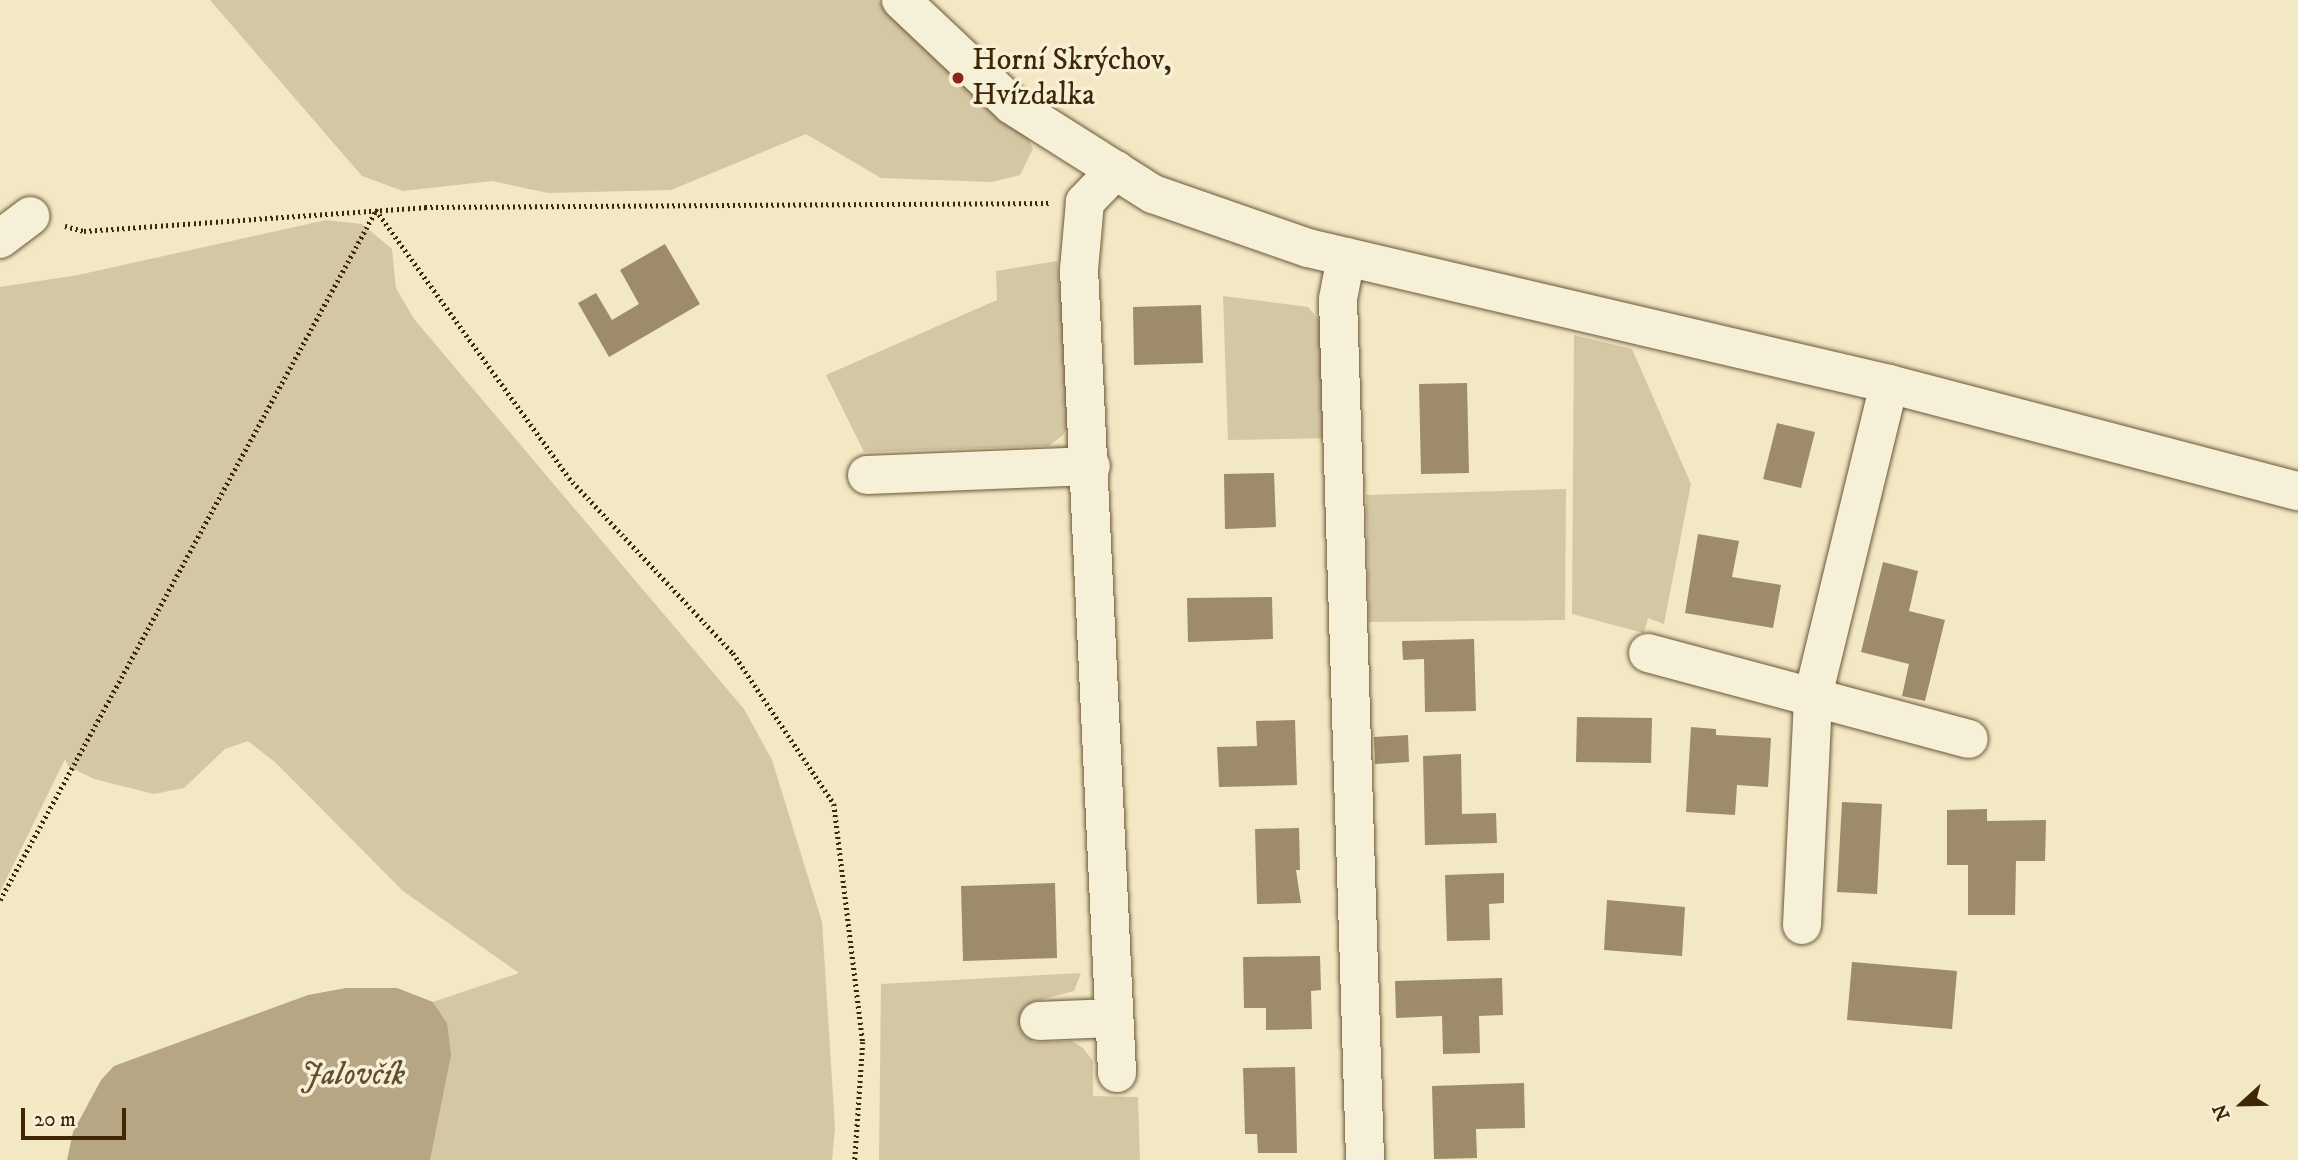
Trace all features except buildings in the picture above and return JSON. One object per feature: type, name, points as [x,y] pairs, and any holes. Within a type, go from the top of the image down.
[{"type":"street","points":[[901,0],[1012,104],[1153,194],[1346,257],[1889,384],[2298,491]]},
{"type":"street","points":[[1116,170],[1085,202],[1079,269],[1091,466],[1112,1018],[1117,1073]]},
{"type":"street","points":[[0,239],[30,216]]},
{"type":"street","points":[[1346,257],[1338,299],[1365,1160]]},
{"type":"street","points":[[1802,925],[1813,696],[1889,384]]},
{"type":"street","points":[[867,475],[1091,466]]},
{"type":"street","points":[[1648,653],[1969,739]]},
{"type":"street","points":[[1039,1021],[1112,1018]]},
{"type":"path","points":[[30,216],[84,231],[376,210],[1085,202]]},
{"type":"path","points":[[0,900],[376,210]]},
{"type":"path","points":[[376,210],[569,478],[733,653],[834,804],[863,1042],[855,1160]]},
{"type":"shaded area","points":[[210,0],[877,0],[1026,133],[1033,149],[1020,175],[992,182],[881,178],[806,134],[671,190],[548,193],[492,181],[403,191],[362,176]]},
{"type":"shaded area","points":[[326,220],[362,224],[392,249],[396,288],[414,319],[744,709],[772,760],[822,922],[835,1128],[832,1160],[430,1160],[447,1023],[433,1002],[519,973],[403,891],[276,763],[248,741],[225,749],[184,788],[154,794],[94,779],[68,766],[65,759],[0,892],[0,287],[78,275]]},
{"type":"shaded area","points":[[1057,261],[1071,422],[1063,435],[1049,446],[864,452],[826,375],[997,300],[996,271]]},
{"type":"shaded area","points":[[1223,296],[1308,307],[1325,327],[1331,438],[1228,440]]},
{"type":"shaded area","points":[[1574,335],[1632,349],[1691,484],[1664,624],[1648,618],[1644,633],[1572,614]]},
{"type":"shaded area","points":[[1566,489],[1565,620],[1369,622],[1366,495]]},
{"type":"shaded area","points":[[1081,973],[1074,991],[1032,1002],[1033,1042],[1072,1041],[1083,1048],[1093,1061],[1093,1096],[1138,1097],[1140,1160],[879,1160],[881,984]]},
{"type":"water","name":"Jalovčík","points":[[346,988],[397,988],[433,1002],[447,1023],[451,1055],[430,1160],[67,1160],[73,1132],[101,1080],[114,1066],[308,995]]},
{"type":"place","name":"Horní Skrýchov, Hvízdalka","points":[[958,78]]}]
